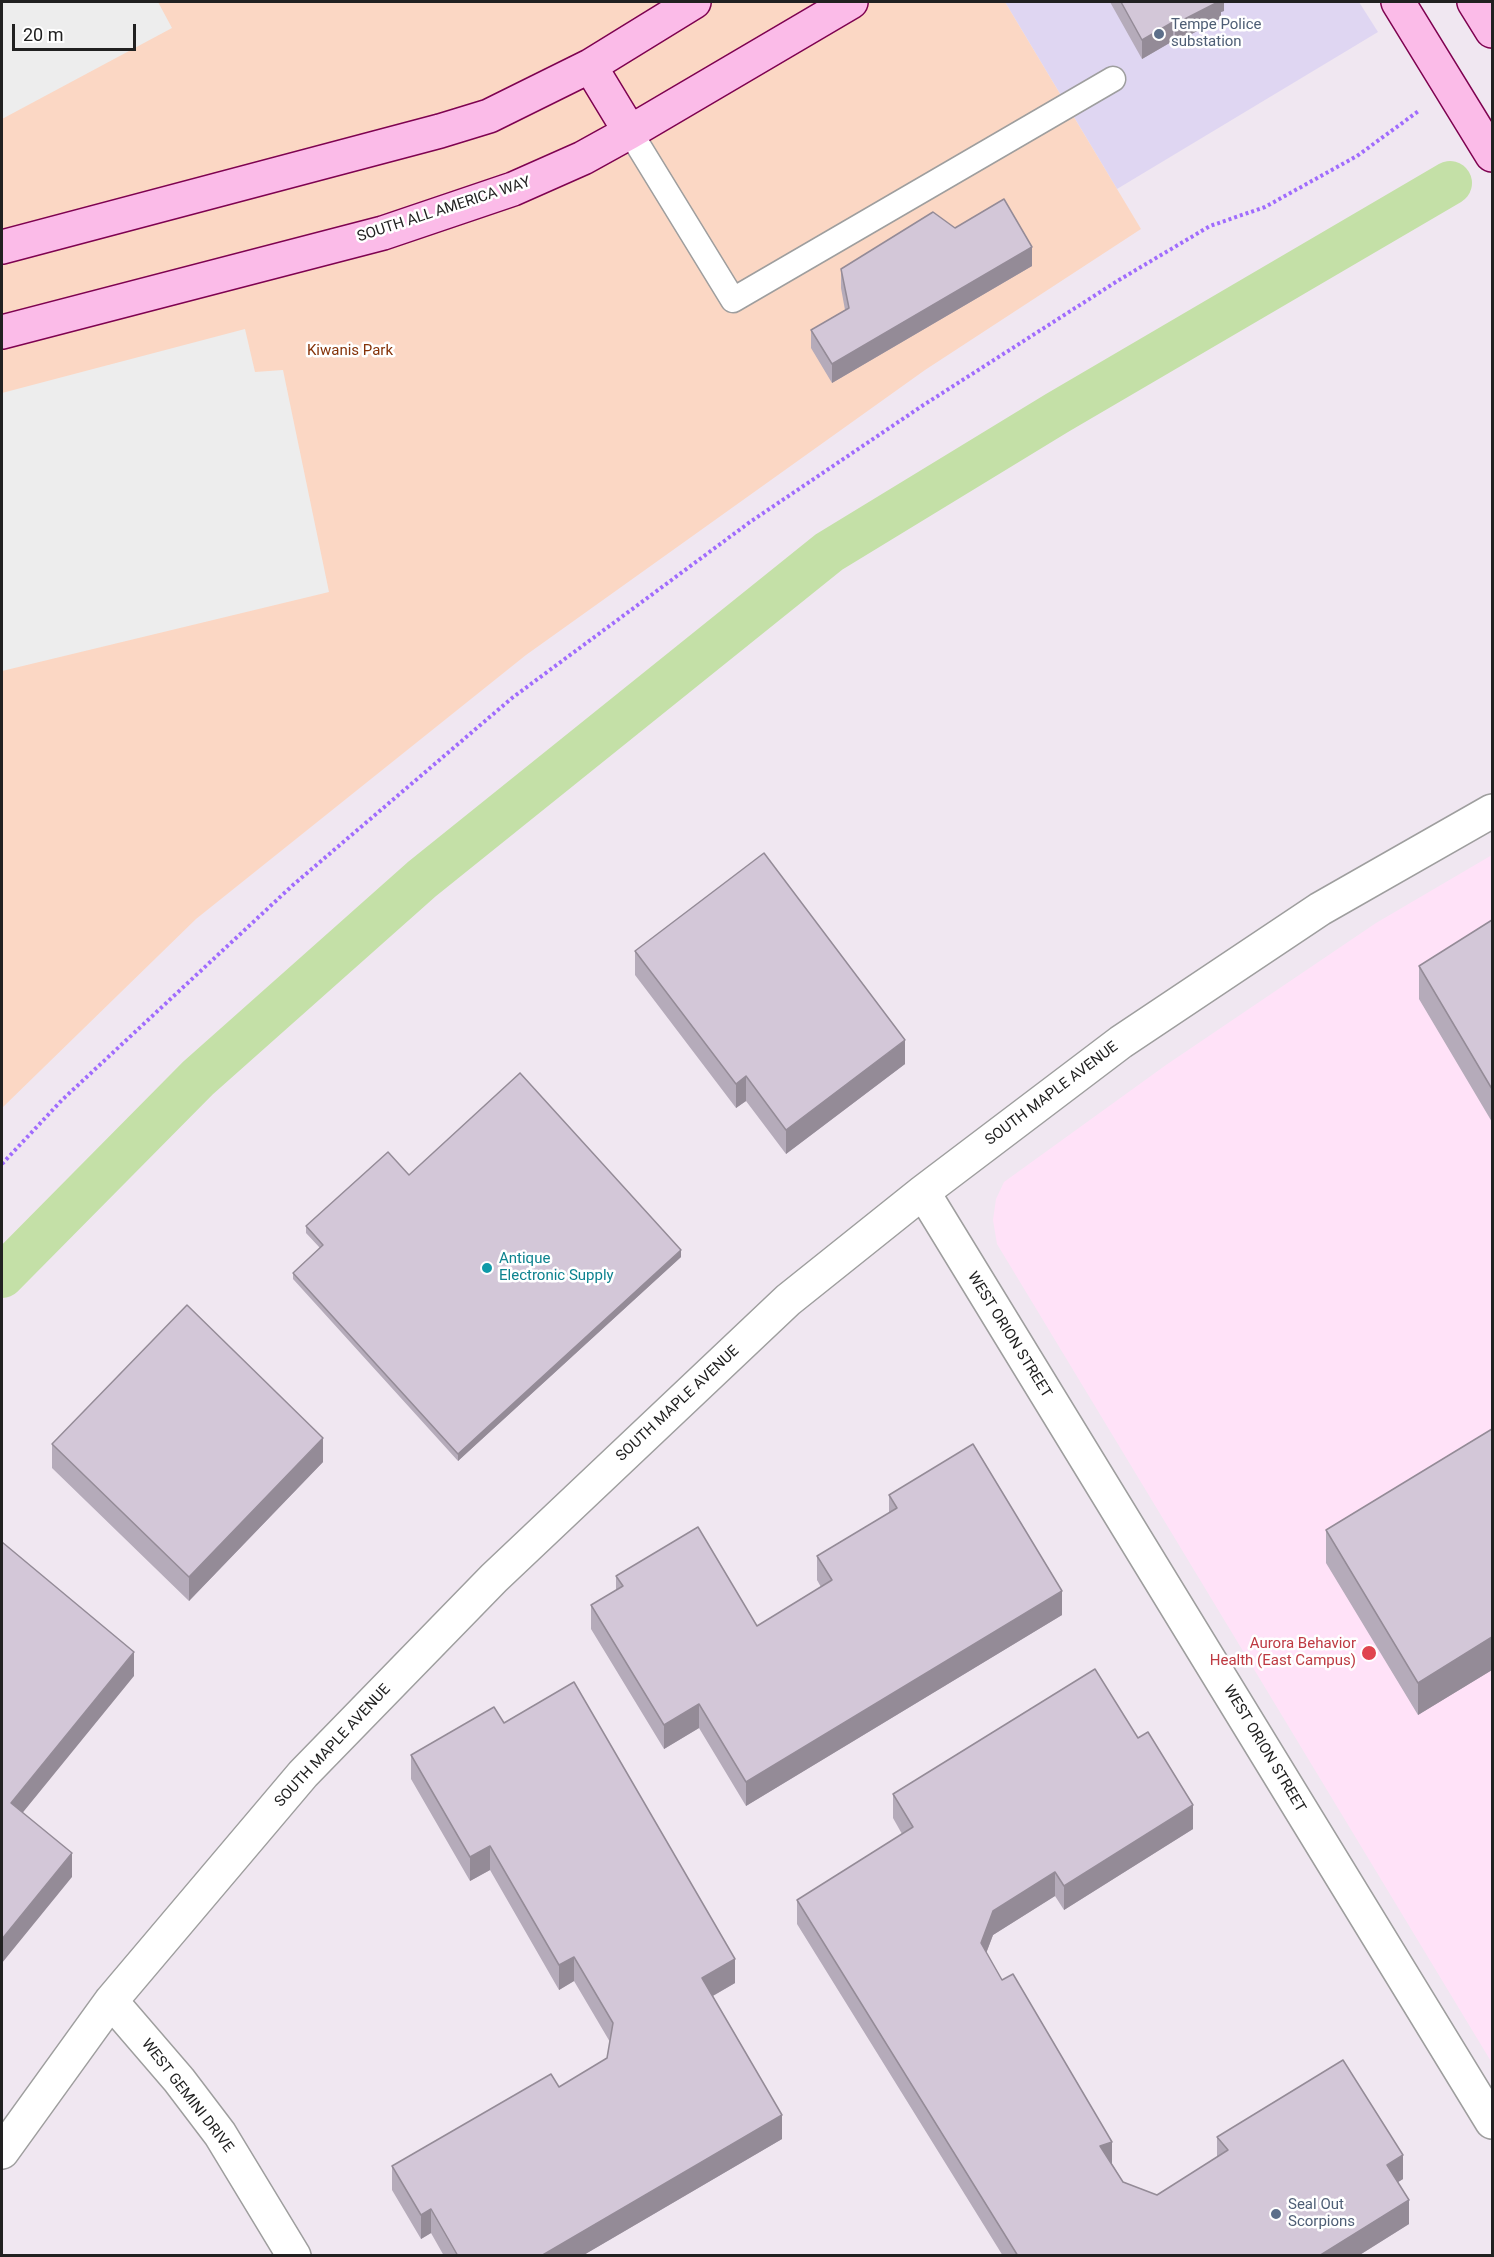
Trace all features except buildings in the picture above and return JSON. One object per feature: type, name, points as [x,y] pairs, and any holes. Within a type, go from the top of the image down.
[{"type":"street","points":[[2,247],[489,116],[590,66],[694,2]]},
{"type":"street","name":"SOUTH ALL AMERICA WAY","points":[[2,332],[383,233],[513,189],[583,158],[630,132],[851,2]]},
{"type":"street","points":[[1398,2],[1484,141]]},
{"type":"street","points":[[1474,2],[1492,31]]},
{"type":"street","points":[[590,66],[630,132]]},
{"type":"street","name":"SOUTH MAPLE AVENUE","points":[[2,2152],[111,2001],[303,1774],[494,1578],[788,1300],[922,1192],[1120,1042],[1306,918],[1492,811]]},
{"type":"street","name":"WEST ORION STREET","points":[[922,1192],[1492,2122]]},
{"type":"street","name":"WEST GEMINI DRIVE","points":[[111,2001],[179,2080],[220,2134],[294,2256]]},
{"type":"lane","points":[[630,132],[733,300],[1113,78]]},
{"type":"path","points":[[2,1164],[62,1100],[293,885],[521,691],[750,522],[922,406],[1119,280],[1210,226],[1265,207],[1357,156],[1420,110]]},
{"type":"shaded area","points":[[2,2],[158,2],[172,28],[2,119]]},
{"type":"shaded area","points":[[1005,2],[1359,2],[1378,32],[1117,189]]},
{"type":"shaded area","points":[[245,329],[255,372],[283,370],[329,592],[2,671],[2,393]]},
{"type":"shaded area","name":"Aurora Behavior Health (East Campus)","points":[[1492,855],[1492,2063],[997,1244],[993,1220],[996,1199],[1004,1182],[1166,1065],[1376,923]]},
{"type":"green space","name":"Kiwanis Park","points":[[2,2],[1005,2],[1141,229],[925,370],[526,655],[196,919],[2,1108]]},
{"type":"waterway","points":[[2,1276],[198,1078],[422,879],[829,552],[1057,413],[1450,183]]},
{"type":"place","name":"Tempe Police substation","points":[[1159,34]]},
{"type":"place","name":"Antique Electronic Supply","points":[[487,1268]]},
{"type":"place","name":"Aurora Behavior Health (East Campus)","points":[[1369,1653]]},
{"type":"place","name":"Seal Out Scorpions","points":[[1276,2214]]}]
